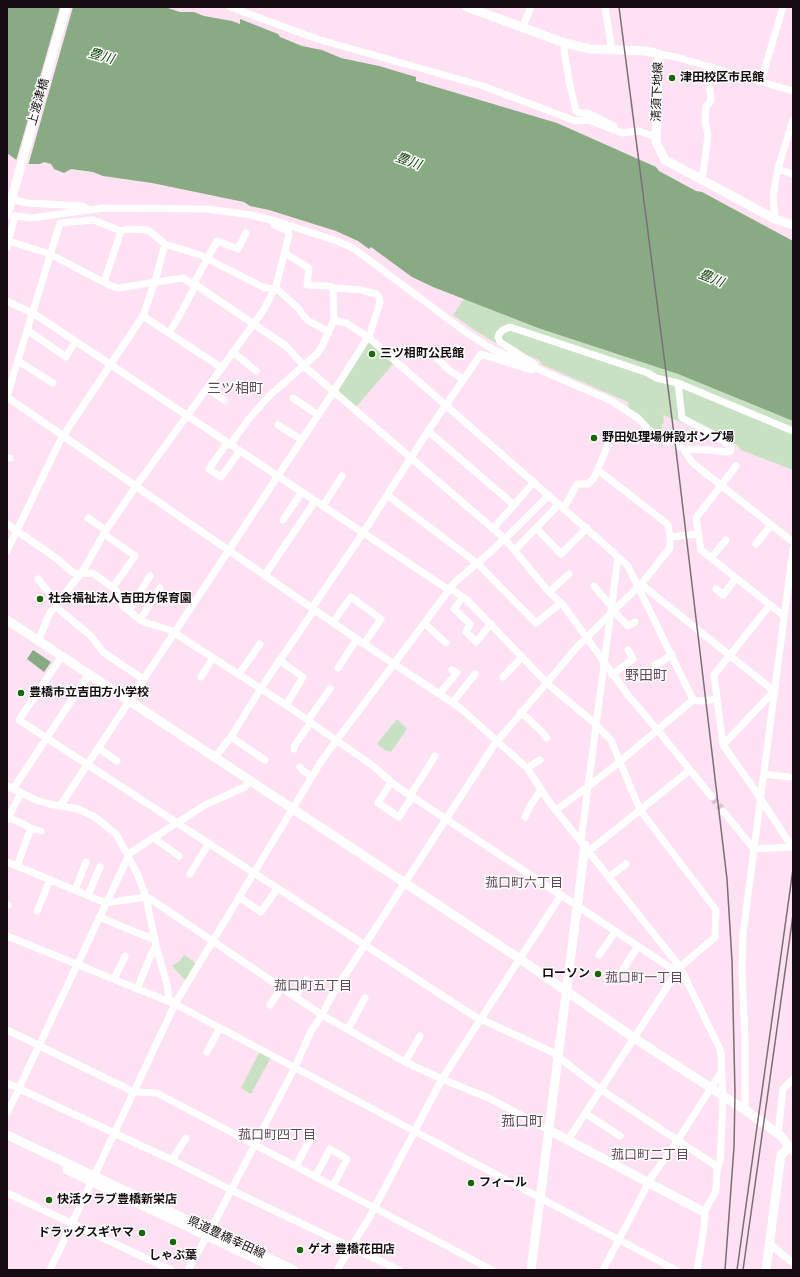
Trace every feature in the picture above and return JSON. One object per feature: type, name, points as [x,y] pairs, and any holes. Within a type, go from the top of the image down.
[{"type":"street","name":"上渡津橋","points":[[7,215],[10,198],[66,7]]},
{"type":"street","points":[[230,7],[317,39],[483,86],[576,121],[589,120],[622,133],[640,132],[656,137]]},
{"type":"street","name":"清須下地線","points":[[467,7],[565,43],[590,48],[646,51],[659,54],[656,142],[665,160],[775,219],[793,225]]},
{"type":"street","points":[[522,28],[531,7]]},
{"type":"street","points":[[605,7],[612,50]]},
{"type":"street","points":[[760,81],[783,7]]},
{"type":"street","points":[[565,43],[564,50],[569,81],[576,110],[579,113],[588,113],[616,127],[622,133]]},
{"type":"street","points":[[659,54],[676,57],[793,91]]},
{"type":"street","points":[[702,180],[708,136],[705,120],[706,106],[709,104],[711,99],[708,66]]},
{"type":"street","points":[[775,219],[773,196],[778,169],[793,120]]},
{"type":"street","points":[[778,169],[793,174]]},
{"type":"street","points":[[10,198],[27,203],[82,206],[89,210]]},
{"type":"street","points":[[668,442],[649,430],[638,418],[610,400],[494,350],[467,333],[353,248],[330,238],[251,215],[207,209],[104,208],[31,218],[15,216],[8,244],[50,254],[118,288],[183,278],[286,346],[304,366],[412,458],[515,550],[549,592],[561,603],[612,675],[712,797]]},
{"type":"street","points":[[38,640],[50,612],[81,573],[105,532],[263,311],[274,290],[289,235],[288,231],[256,219],[251,215]]},
{"type":"street","points":[[329,332],[307,320],[298,308],[278,290],[263,287],[208,258],[165,244],[148,230],[128,229],[121,231],[93,220],[60,223],[7,396],[393,664],[453,702],[527,768],[556,810],[610,877],[679,970],[717,1042],[721,1053],[722,1096],[720,1161],[716,1191],[704,1212],[703,1235],[697,1270]]},
{"type":"street","points":[[104,282],[121,231]]},
{"type":"street","points":[[169,333],[181,313],[194,288],[194,284],[217,241],[238,249],[246,232]]},
{"type":"street","points":[[7,551],[63,436],[143,316],[155,283],[165,244]]},
{"type":"street","points":[[60,806],[302,440],[368,337],[380,302],[379,297],[376,294],[361,290],[307,285],[309,268],[288,255],[284,255]]},
{"type":"street","points":[[240,451],[221,477],[209,468],[269,396],[318,353],[334,320],[333,288]]},
{"type":"street","points":[[7,301],[32,313],[363,533],[463,597],[547,682],[596,724],[611,740],[640,810],[716,910],[715,938],[679,970],[568,1140]]},
{"type":"street","points":[[143,316],[222,368]]},
{"type":"street","points":[[334,320],[346,323],[368,337],[588,528],[628,566],[640,585],[693,700]]},
{"type":"street","points":[[537,368],[534,364],[500,342],[498,337],[499,334],[503,330],[510,327],[648,373],[656,378],[671,380],[793,431]]},
{"type":"street","points":[[27,330],[66,356],[75,342]]},
{"type":"street","points":[[233,352],[256,371]]},
{"type":"street","points":[[215,757],[230,737],[260,688],[312,613],[312,608],[363,533],[428,431],[481,354],[531,370],[537,368]]},
{"type":"street","points":[[435,356],[450,371],[463,379]]},
{"type":"street","points":[[18,361],[53,383]]},
{"type":"street","points":[[678,383],[682,418],[715,435],[731,446],[731,451],[728,452],[681,447],[691,461],[793,542]]},
{"type":"street","points":[[207,388],[224,400]]},
{"type":"street","points":[[293,398],[318,415]]},
{"type":"street","points":[[278,424],[302,440]]},
{"type":"street","points":[[428,431],[514,505]]},
{"type":"street","points":[[515,550],[536,528],[562,506],[577,484],[590,483],[598,470],[613,433]]},
{"type":"street","points":[[736,466],[696,518],[701,550],[784,616]]},
{"type":"street","points":[[188,1270],[209,1233],[295,1067],[307,1038],[331,997],[447,820],[497,740],[586,638],[612,610],[640,585],[670,548],[668,525],[598,470]]},
{"type":"street","points":[[323,506],[342,476]]},
{"type":"street","points":[[493,529],[534,482]]},
{"type":"street","points":[[284,520],[302,492]]},
{"type":"street","points":[[387,495],[478,564],[536,623],[561,603]]},
{"type":"street","points":[[50,1270],[113,1133],[175,1004],[212,940],[322,760],[449,589],[455,582],[494,549],[549,495]]},
{"type":"street","points":[[265,575],[315,501]]},
{"type":"street","points":[[88,518],[135,556],[112,587]]},
{"type":"street","points":[[7,524],[56,558],[71,571],[77,574],[93,573],[116,590],[122,605],[140,620],[170,630],[286,704],[338,740],[411,796],[638,946],[679,970]]},
{"type":"street","points":[[756,544],[771,525]]},
{"type":"street","points":[[536,528],[561,554],[588,528]]},
{"type":"street","points":[[670,537],[698,534]]},
{"type":"street","points":[[711,558],[726,540]]},
{"type":"street","points":[[745,1110],[742,934],[793,548]]},
{"type":"street","points":[[531,1270],[585,846],[588,786],[618,557]]},
{"type":"street","points":[[549,592],[569,574]]},
{"type":"street","points":[[129,611],[150,576]]},
{"type":"street","points":[[716,590],[723,595],[736,578]]},
{"type":"street","points":[[38,579],[57,603],[91,636],[103,652],[143,679]]},
{"type":"street","points":[[640,585],[774,691]]},
{"type":"street","points":[[594,586],[612,610],[628,626],[635,622]]},
{"type":"street","points":[[140,620],[160,588]]},
{"type":"street","points":[[333,622],[351,597],[381,619],[364,644]]},
{"type":"street","points":[[463,597],[454,609],[470,624],[466,632],[476,642],[491,624]]},
{"type":"street","points":[[770,606],[714,675],[723,745],[792,847]]},
{"type":"street","points":[[7,620],[520,959],[634,1038],[778,1133],[791,1149],[781,1155],[766,1270]]},
{"type":"street","points":[[424,623],[446,643]]},
{"type":"street","points":[[338,668],[357,639]]},
{"type":"street","points":[[239,674],[260,644]]},
{"type":"street","points":[[612,675],[633,659],[628,650]]},
{"type":"street","points":[[655,665],[672,654]]},
{"type":"street","points":[[62,656],[19,720],[480,1020],[552,1052],[600,1089],[718,1167]]},
{"type":"street","points":[[503,677],[522,657]]},
{"type":"street","points":[[200,677],[213,658]]},
{"type":"street","points":[[279,660],[303,677],[286,704]]},
{"type":"street","points":[[440,694],[457,673],[452,670]]},
{"type":"street","points":[[89,674],[10,788],[36,800],[78,809],[95,818],[116,834],[129,856],[146,897],[169,998],[175,1004]]},
{"type":"street","points":[[453,702],[475,674]]},
{"type":"street","points":[[294,749],[295,745],[330,689]]},
{"type":"street","points":[[723,745],[774,691]]},
{"type":"street","points":[[556,810],[658,731],[693,700],[702,701],[717,699]]},
{"type":"street","points":[[521,712],[547,738]]},
{"type":"street","points":[[230,737],[265,760]]},
{"type":"street","points":[[98,748],[117,761]]},
{"type":"street","points":[[391,782],[378,803],[398,817],[435,756]]},
{"type":"street","points":[[527,768],[540,760]]},
{"type":"street","points":[[300,767],[303,771],[312,776]]},
{"type":"street","points":[[585,846],[640,810],[690,770]]},
{"type":"street","points":[[764,774],[789,777]]},
{"type":"street","points":[[7,1113],[130,853],[215,800],[245,787],[250,780]]},
{"type":"street","points":[[525,817],[530,806],[542,790]]},
{"type":"street","points":[[21,793],[8,819],[41,831]]},
{"type":"street","points":[[723,811],[754,849]]},
{"type":"street","points":[[16,866],[31,828]]},
{"type":"street","points":[[154,838],[179,856]]},
{"type":"street","points":[[190,874],[209,843]]},
{"type":"street","points":[[754,849],[792,847]]},
{"type":"street","points":[[7,862],[106,903],[146,897],[149,898],[295,997],[404,1062],[489,1098],[704,1212]]},
{"type":"street","points":[[75,890],[86,862]]},
{"type":"street","points":[[610,877],[626,864]]},
{"type":"street","points":[[88,895],[100,867]]},
{"type":"street","points":[[37,911],[50,880]]},
{"type":"street","points":[[239,897],[261,912],[277,889]]},
{"type":"street","points":[[337,1270],[374,1208],[442,1079],[561,895]]},
{"type":"street","points":[[99,917],[156,943]]},
{"type":"street","points":[[599,955],[616,931]]},
{"type":"street","points":[[7,936],[175,1004],[676,1270]]},
{"type":"street","points":[[137,989],[156,943]]},
{"type":"street","points":[[622,971],[638,946]]},
{"type":"street","points":[[114,980],[125,956]]},
{"type":"street","points":[[295,997],[306,980]]},
{"type":"street","points":[[270,1005],[282,987]]},
{"type":"street","points":[[348,1029],[365,998]]},
{"type":"street","points":[[207,1052],[220,1028]]},
{"type":"street","points":[[7,1030],[134,1092],[157,1093],[492,1270]]},
{"type":"street","points":[[404,1062],[420,1036]]},
{"type":"street","points":[[603,1270],[649,1183],[721,1072]]},
{"type":"street","points":[[778,1133],[783,1089],[793,1078]]},
{"type":"street","points":[[7,1083],[18,1090],[172,1160],[231,1190],[399,1270]]},
{"type":"street","points":[[585,1114],[620,1136]]},
{"type":"street","name":"県道豊橋幸田線","points":[[7,1135],[92,1178]]},
{"type":"street","points":[[296,1166],[312,1136]]},
{"type":"street","points":[[172,1160],[186,1138]]},
{"type":"street","name":"県道豊橋幸田線","points":[[7,1141],[294,1270]]},
{"type":"street","points":[[315,1177],[330,1149],[347,1158],[333,1186]]},
{"type":"street","points":[[7,1193],[171,1270]]},
{"type":"street","name":"県道豊橋幸田線","points":[[209,1233],[279,1270]]},
{"type":"street","points":[[770,1244],[793,1263]]},
{"type":"shaded area","points":[[464,299],[538,328],[678,374],[793,421],[793,470],[741,450],[737,445],[663,415],[664,423],[662,424],[661,436],[629,410],[628,402],[543,365],[539,360],[494,342],[473,329],[453,315]]},
{"type":"shaded area","points":[[370,342],[394,363],[356,407],[336,390]]},
{"type":"shaded area","points":[[397,719],[407,729],[391,752],[385,750],[377,744]]},
{"type":"shaded area","points":[[184,955],[197,964],[186,981],[172,966],[180,961]]},
{"type":"shaded area","points":[[260,1051],[271,1057],[251,1094],[241,1088]]},
{"type":"water","name":"豊川","points":[[7,7],[165,7],[180,12],[194,12],[204,16],[240,24],[240,19],[278,34],[280,37],[302,46],[322,50],[341,58],[379,66],[416,77],[416,81],[557,123],[656,167],[659,171],[696,191],[702,192],[793,241],[793,421],[678,374],[538,328],[433,287],[412,277],[371,247],[369,249],[358,241],[336,231],[269,210],[250,206],[244,202],[152,183],[103,176],[93,172],[71,169],[64,173],[54,169],[51,164],[44,162],[40,164],[28,164],[15,159],[7,153]]},
{"type":"water","points":[[33,650],[51,662],[44,672],[27,659]]},
{"type":"pier","points":[[60,7],[73,7],[28,166],[16,161]]},
{"type":"tunnel","points":[[712,797],[723,811]]},
{"type":"railway","points":[[619,7],[676,450],[727,879],[732,961],[735,1093],[734,1147],[725,1270]]},
{"type":"railway","points":[[737,1270],[793,869]]},
{"type":"railway","points":[[743,1270],[793,915]]},
{"type":"place","name":"津田校区市民館","points":[[672,78]]},
{"type":"place","name":"三ツ相町公民館","points":[[372,354]]},
{"type":"place","name":"野田処理場併設ポンプ場","points":[[594,438]]},
{"type":"place","name":"社会福祉法人吉田方保育園","points":[[40,599]]},
{"type":"place","name":"豊橋市立吉田方小学校","points":[[21,693]]},
{"type":"place","name":"ローソン","points":[[598,974]]},
{"type":"place","name":"フィール","points":[[471,1183]]},
{"type":"place","name":"快活クラブ豊橋新栄店","points":[[49,1200]]},
{"type":"place","name":"ドラッグスギヤマ","points":[[142,1233]]},
{"type":"place","name":"しゃぶ葉","points":[[173,1242]]},
{"type":"place","name":"ゲオ 豊橋花田店","points":[[300,1250]]},
{"type":"district","name":"三ツ相町","points":[[235,390]]},
{"type":"district","name":"野田町","points":[[646,677]]},
{"type":"district","name":"菰口町六丁目","points":[[524,884]]},
{"type":"district","name":"菰口町一丁目","points":[[644,979]]},
{"type":"district","name":"菰口町五丁目","points":[[313,987]]},
{"type":"district","name":"菰口町","points":[[522,1123]]},
{"type":"district","name":"菰口町四丁目","points":[[277,1136]]},
{"type":"district","name":"菰口町二丁目","points":[[650,1156]]}]
